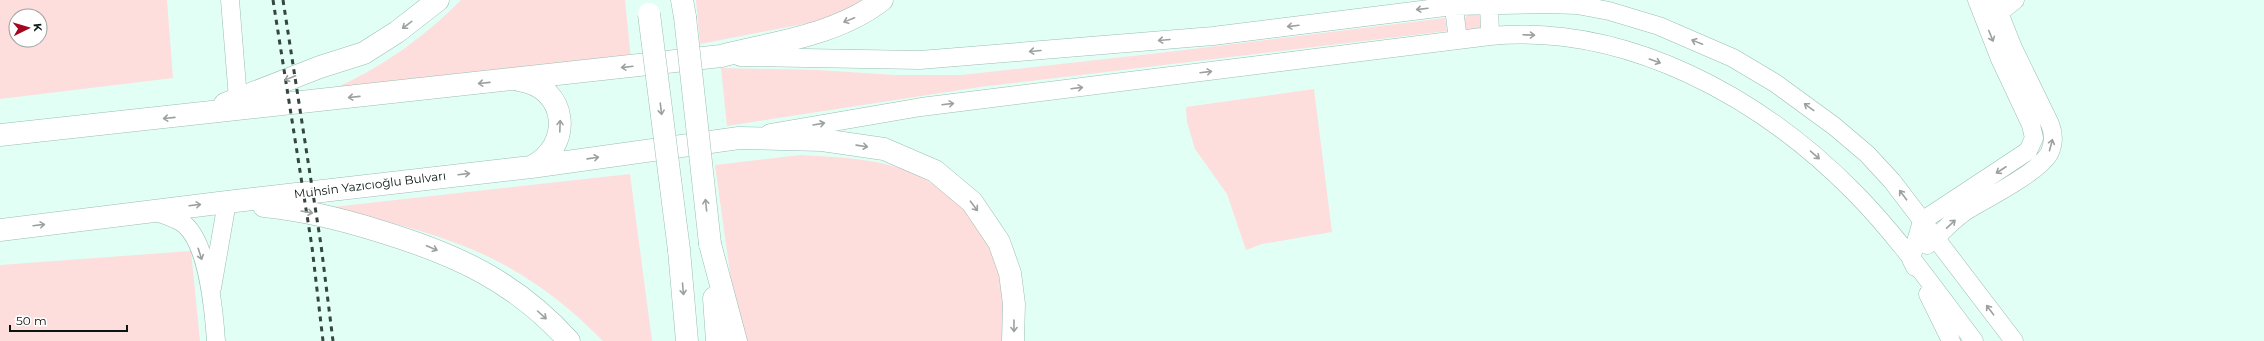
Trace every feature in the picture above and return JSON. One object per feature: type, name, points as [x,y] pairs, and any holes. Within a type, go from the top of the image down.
[{"type":"highway","points":[[196,115],[320,67],[364,53],[397,32],[438,0]]},
{"type":"highway","points":[[0,135],[517,80],[721,56],[825,29],[864,14],[882,0]]},
{"type":"highway","points":[[684,6],[710,244],[717,341]]},
{"type":"highway","points":[[648,7],[679,250],[687,341]]},
{"type":"highway","points":[[517,80],[527,81],[544,89],[556,104],[560,122],[557,141],[553,149],[540,162],[531,167]]},
{"type":"highway","name":"Muhsin Yazıcıoğlu Bulvarı","points":[[0,230],[531,167],[739,138],[822,140],[884,148],[935,171],[972,202],[999,242],[1010,273],[1014,304],[1013,341]]},
{"type":"highway","points":[[227,202],[284,208],[333,217],[425,245],[465,262],[499,282],[531,304],[569,341]]},
{"type":"highway","points":[[710,244],[736,341]]},
{"type":"street","points":[[230,0],[238,99]]},
{"type":"street","points":[[1951,341],[1911,259],[1922,221],[2028,151],[2034,138],[2031,125],[2000,59],[1977,0]]},
{"type":"street","points":[[1911,259],[1964,212],[2018,179],[2043,160],[2052,147],[2053,132],[2050,124],[2031,87],[1997,6],[2015,0]]},
{"type":"street","points":[[1453,3],[1458,40]]},
{"type":"street","points":[[721,56],[920,60],[1213,36],[1453,3],[1577,5],[1609,11],[1659,26],[1733,58],[1796,97],[1856,144],[1892,180],[2014,341]]},
{"type":"street","points":[[1489,3],[1490,36]]},
{"type":"street","points":[[739,138],[920,107],[1490,36],[1532,35],[1592,42],[1658,62],[1713,86],[1758,113],[1815,155],[1854,192],[1888,229],[1974,341]]},
{"type":"street","points":[[212,290],[227,202]]},
{"type":"street","points":[[154,211],[185,225],[197,243],[212,290],[216,341]]},
{"type":"shaded area","points":[[0,0],[167,0],[173,78],[0,99]]},
{"type":"shaded area","points":[[461,0],[625,0],[631,59],[331,90],[384,62],[416,40]]},
{"type":"shaded area","points":[[696,0],[870,0],[834,18],[700,44]]},
{"type":"shaded area","points":[[1470,13],[1480,14],[1482,30],[1468,32],[1464,26],[1465,18]]},
{"type":"shaded area","points":[[1445,18],[1447,31],[980,87],[727,126],[721,68],[818,70],[895,75],[961,75],[1168,52]]},
{"type":"shaded area","points":[[1314,89],[1332,232],[1262,244],[1246,250],[1227,194],[1195,149],[1187,122],[1186,107]]},
{"type":"shaded area","points":[[801,155],[851,158],[900,168],[918,175],[950,197],[964,210],[977,226],[997,259],[1005,284],[1006,341],[742,341],[735,309],[715,165]]},
{"type":"shaded area","points":[[630,174],[652,341],[603,341],[571,311],[537,285],[501,263],[481,253],[398,224],[333,207]]},
{"type":"shaded area","points":[[191,251],[200,341],[0,341],[0,265]]},
{"type":"railway","points":[[273,0],[312,247],[323,341]]},
{"type":"railway","points":[[283,0],[321,245],[333,341]]}]
